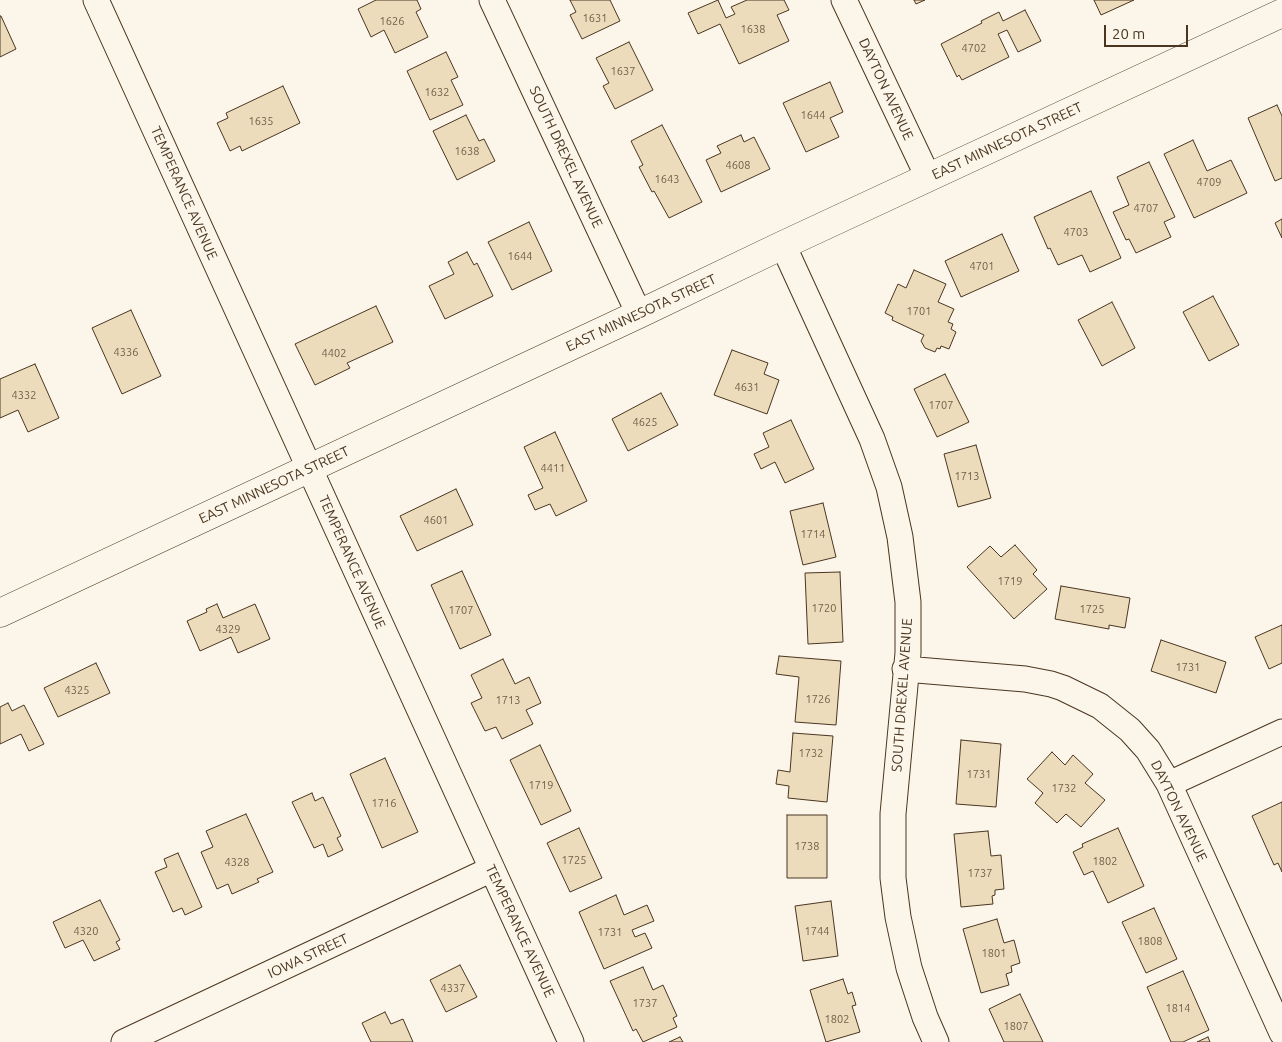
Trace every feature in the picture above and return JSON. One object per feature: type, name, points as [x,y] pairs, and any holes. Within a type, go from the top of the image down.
[{"type":"street","name":"TEMPERANCE AVENUE","points":[[96,0],[571,1042]]},
{"type":"street","name":"SOUTH DREXEL AVENUE","points":[[492,0],[639,314]]},
{"type":"street","name":"DAYTON AVENUE","points":[[844,0],[928,177]]},
{"type":"street","name":"EAST MINNESOTA STREET","points":[[0,613],[928,177],[1282,13]]},
{"type":"street","name":"SOUTH DREXEL AVENUE","points":[[783,245],[872,439],[889,487],[900,537],[907,592],[908,627],[893,814],[894,885],[898,917],[909,968],[925,1017],[936,1042]]},
{"type":"street","name":"DAYTON AVENUE","points":[[905,670],[1038,681],[1064,688],[1100,706],[1130,730],[1148,750],[1168,784],[1282,1033]]},
{"type":"street","points":[[1168,784],[1282,732]]},
{"type":"street","name":"IOWA STREET","points":[[124,1042],[492,870]]},
{"type":"building","points":[[376,0],[417,0],[421,9],[416,12],[428,37],[395,53],[384,30],[371,37],[358,9]]},
{"type":"building","points":[[570,0],[610,0],[620,21],[582,39],[570,15],[576,12]]},
{"type":"building","points":[[718,0],[726,18],[735,14],[731,7],[747,0],[784,0],[789,10],[777,15],[789,41],[739,64],[720,24],[698,34],[688,13]]},
{"type":"building","points":[[914,0],[925,0],[916,4]]},
{"type":"building","points":[[1094,0],[1134,0],[1101,15]]},
{"type":"building","points":[[1025,10],[1041,41],[1018,52],[1007,30],[998,34],[1009,57],[962,80],[959,75],[957,77],[941,44],[999,12],[1003,21]]},
{"type":"building","points":[[0,16],[16,49],[0,57]]},
{"type":"building","points":[[629,42],[653,90],[615,109],[603,86],[609,83],[596,58]]},
{"type":"building","points":[[446,52],[458,77],[451,80],[463,105],[430,120],[407,71]]},
{"type":"building","points":[[830,82],[843,112],[830,118],[839,137],[806,152],[783,103]]},
{"type":"building","points":[[283,86],[300,123],[242,151],[240,146],[230,151],[217,123],[228,118],[226,113]]},
{"type":"building","points":[[1277,105],[1282,116],[1282,178],[1275,181],[1248,118]]},
{"type":"building","points":[[466,115],[479,141],[484,139],[495,161],[457,180],[433,131]]},
{"type":"building","points":[[662,125],[702,202],[669,218],[639,167],[643,165],[631,141]]},
{"type":"building","points":[[741,135],[744,142],[754,137],[770,169],[721,192],[706,160],[721,153],[717,146]]},
{"type":"building","points":[[1193,140],[1207,171],[1231,160],[1247,193],[1194,218],[1164,154]]},
{"type":"building","points":[[1149,162],[1175,217],[1164,222],[1171,237],[1136,253],[1129,239],[1126,240],[1113,212],[1129,205],[1117,177]]},
{"type":"building","points":[[1091,191],[1121,258],[1090,272],[1082,255],[1058,265],[1050,248],[1048,249],[1034,217]]},
{"type":"building","points":[[1282,219],[1282,238],[1275,223]]},
{"type":"building","points":[[529,222],[552,271],[512,290],[488,242]]},
{"type":"building","points":[[1002,234],[1019,271],[961,297],[945,261]]},
{"type":"building","points":[[467,252],[474,265],[477,263],[493,296],[445,319],[429,286],[454,274],[448,262]]},
{"type":"building","points":[[914,270],[946,284],[938,302],[954,309],[948,322],[953,324],[951,329],[956,332],[949,349],[941,346],[935,352],[925,348],[921,341],[924,335],[892,320],[893,317],[885,313],[898,284],[906,288]]},
{"type":"building","points":[[1213,296],[1239,345],[1209,361],[1183,312]]},
{"type":"building","points":[[1112,302],[1135,348],[1102,366],[1078,320]]},
{"type":"building","points":[[376,306],[393,342],[347,363],[350,368],[315,385],[295,344]]},
{"type":"building","points":[[131,310],[161,376],[122,394],[92,328]]},
{"type":"building","points":[[732,350],[768,363],[764,374],[779,380],[767,414],[714,395]]},
{"type":"building","points":[[35,364],[59,418],[28,432],[18,410],[0,418],[0,379]]},
{"type":"building","points":[[945,374],[969,422],[937,437],[914,389]]},
{"type":"building","points":[[661,393],[678,425],[628,451],[612,419]]},
{"type":"building","points":[[791,420],[814,469],[785,483],[775,462],[761,469],[754,454],[769,447],[763,433]]},
{"type":"building","points":[[555,432],[587,501],[556,516],[550,504],[535,510],[528,495],[543,488],[524,447]]},
{"type":"building","points":[[976,445],[991,498],[958,507],[944,454]]},
{"type":"building","points":[[456,489],[473,525],[417,551],[400,516]]},
{"type":"building","points":[[823,503],[836,557],[803,565],[790,511]]},
{"type":"building","points":[[1015,545],[1037,570],[1033,574],[1047,589],[1014,619],[967,567],[990,546],[1001,557]]},
{"type":"building","points":[[462,571],[491,635],[460,649],[431,585]]},
{"type":"building","points":[[840,572],[843,642],[808,644],[805,573]]},
{"type":"building","points":[[1061,586],[1130,598],[1125,628],[1109,625],[1109,629],[1055,619]]},
{"type":"building","points":[[217,604],[223,618],[255,604],[270,639],[238,653],[231,637],[200,651],[187,621],[207,612],[206,609]]},
{"type":"building","points":[[1282,625],[1282,663],[1269,669],[1255,637]]},
{"type":"building","points":[[1161,640],[1226,662],[1216,693],[1151,671]]},
{"type":"building","points":[[779,656],[841,661],[836,725],[795,722],[799,677],[776,674]]},
{"type":"building","points":[[503,659],[515,684],[529,677],[541,703],[526,710],[533,724],[502,739],[496,727],[485,731],[471,703],[482,698],[471,675]]},
{"type":"building","points":[[96,663],[110,693],[58,717],[44,688]]},
{"type":"building","points":[[8,703],[12,711],[24,705],[44,744],[29,751],[21,734],[0,744],[0,707]]},
{"type":"building","points":[[793,733],[833,736],[827,802],[788,798],[789,786],[776,784],[778,770],[790,772]]},
{"type":"building","points":[[961,740],[1001,744],[996,807],[956,804]]},
{"type":"building","points":[[540,745],[571,811],[541,825],[510,760]]},
{"type":"building","points":[[1052,752],[1065,765],[1073,755],[1093,774],[1085,783],[1105,800],[1081,827],[1066,814],[1057,823],[1035,803],[1043,793],[1027,779]]},
{"type":"building","points":[[385,758],[418,832],[382,848],[350,774]]},
{"type":"building","points":[[312,793],[315,801],[323,797],[341,836],[337,838],[343,850],[328,857],[323,844],[314,848],[292,802]]},
{"type":"building","points":[[1282,802],[1282,872],[1278,863],[1274,865],[1252,816]]},
{"type":"building","points":[[246,814],[273,872],[257,879],[259,882],[232,894],[228,884],[217,889],[201,852],[213,847],[206,831]]},
{"type":"building","points":[[787,815],[827,815],[827,878],[787,878]]},
{"type":"building","points":[[579,828],[602,878],[570,892],[547,843]]},
{"type":"building","points":[[1118,828],[1144,886],[1108,903],[1093,871],[1084,875],[1073,852],[1083,847],[1082,844]]},
{"type":"building","points":[[988,831],[991,856],[1001,855],[1004,889],[995,890],[995,895],[992,896],[993,904],[961,907],[954,834]]},
{"type":"building","points":[[178,853],[202,907],[185,915],[182,908],[173,912],[155,872],[167,867],[164,859]]},
{"type":"building","points":[[616,895],[624,915],[647,905],[654,921],[632,930],[635,937],[645,933],[652,948],[604,969],[579,912]]},
{"type":"building","points":[[100,900],[120,940],[116,942],[120,949],[94,961],[83,940],[65,948],[53,922]]},
{"type":"building","points":[[831,901],[838,956],[803,961],[795,906]]},
{"type":"building","points":[[1154,908],[1177,959],[1146,973],[1122,922]]},
{"type":"building","points":[[997,919],[1004,943],[1014,940],[1020,963],[1011,966],[1012,972],[1006,974],[1009,985],[981,993],[963,929]]},
{"type":"building","points":[[460,965],[477,997],[446,1012],[430,980]]},
{"type":"building","points":[[643,967],[653,990],[663,985],[677,1016],[673,1018],[677,1027],[643,1042],[636,1029],[633,1031],[610,981]]},
{"type":"building","points":[[1183,971],[1209,1030],[1183,1042],[1171,1042],[1147,987]]},
{"type":"building","points":[[843,979],[848,994],[852,992],[856,1005],[852,1006],[860,1032],[826,1042],[810,990]]},
{"type":"building","points":[[1020,994],[1043,1042],[1004,1042],[989,1009]]},
{"type":"building","points":[[385,1012],[391,1024],[403,1019],[413,1042],[371,1042],[362,1023]]},
{"type":"building","points":[[680,1037],[683,1042],[669,1042]]},
{"type":"building","points":[[1208,1037],[1210,1042],[1197,1042]]}]
